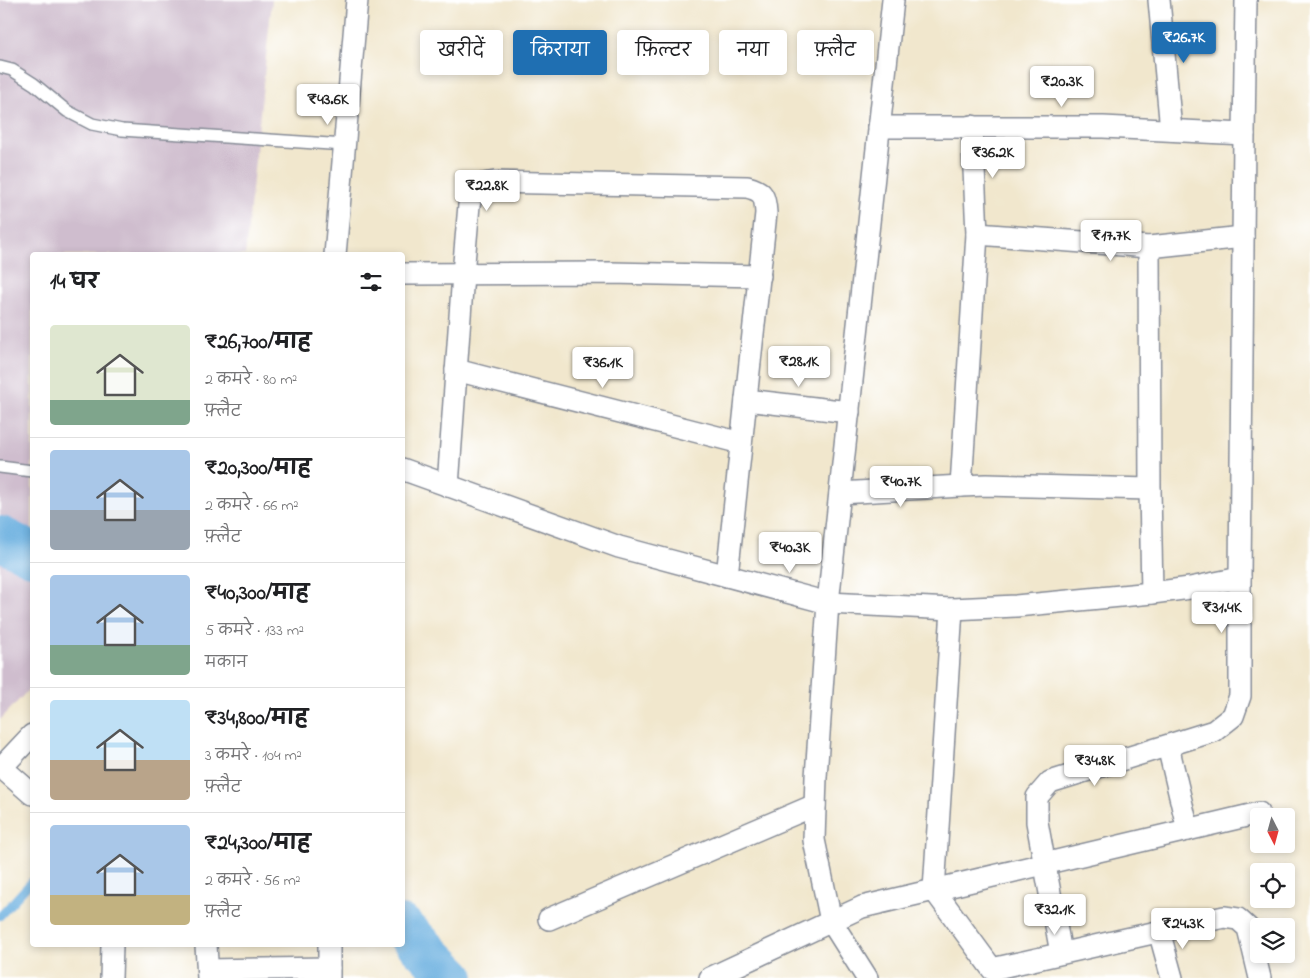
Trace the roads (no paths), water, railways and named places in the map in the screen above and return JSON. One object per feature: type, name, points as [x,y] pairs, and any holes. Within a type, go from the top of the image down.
[{"type":"street","points":[[335,252],[357,0]]},
{"type":"street","points":[[867,978],[831,921],[814,840],[816,777],[828,603],[893,0]]},
{"type":"street","points":[[1160,0],[1172,130]]},
{"type":"street","points":[[1061,953],[1037,822],[1037,797],[1050,782],[1214,731],[1233,716],[1240,696],[1246,0]]},
{"type":"street","points":[[960,486],[977,234],[972,126]]},
{"type":"street","points":[[879,127],[1103,127],[1244,134]]},
{"type":"street","points":[[448,486],[463,274],[469,205],[473,192],[483,184],[495,182],[747,187],[757,190],[765,198],[766,213],[726,576]]},
{"type":"street","points":[[977,234],[1149,247],[1244,237]]},
{"type":"street","points":[[1149,247],[1152,593]]},
{"type":"street","points":[[405,274],[610,273],[760,276]]},
{"type":"street","points":[[456,370],[741,444]]},
{"type":"street","points":[[746,400],[849,412]]},
{"type":"street","points":[[405,470],[619,547],[828,603],[952,609],[1016,606],[1152,593],[1240,578]]},
{"type":"street","points":[[840,493],[986,485],[1150,489]]},
{"type":"street","points":[[952,609],[934,890],[995,973],[1061,953],[1224,917],[1238,919],[1248,928],[1260,978]]},
{"type":"street","points":[[30,737],[1,768],[30,792]]},
{"type":"street","points":[[1168,746],[1188,830]]},
{"type":"street","points":[[550,919],[815,805]]},
{"type":"street","points":[[710,978],[862,907],[1250,816]]},
{"type":"street","points":[[1159,931],[1172,978]]},
{"type":"street","points":[[112,947],[112,978]]},
{"type":"street","points":[[206,947],[208,974],[329,973],[329,947]]},
{"type":"lane","points":[[0,67],[12,70],[34,84],[67,112],[92,124],[122,130],[344,145]]},
{"type":"lane","points":[[0,467],[30,472]]},
{"type":"waterway","points":[[0,538],[30,553]]},
{"type":"waterway","points":[[0,916],[30,883]]},
{"type":"waterway","points":[[405,930],[453,978]]}]
